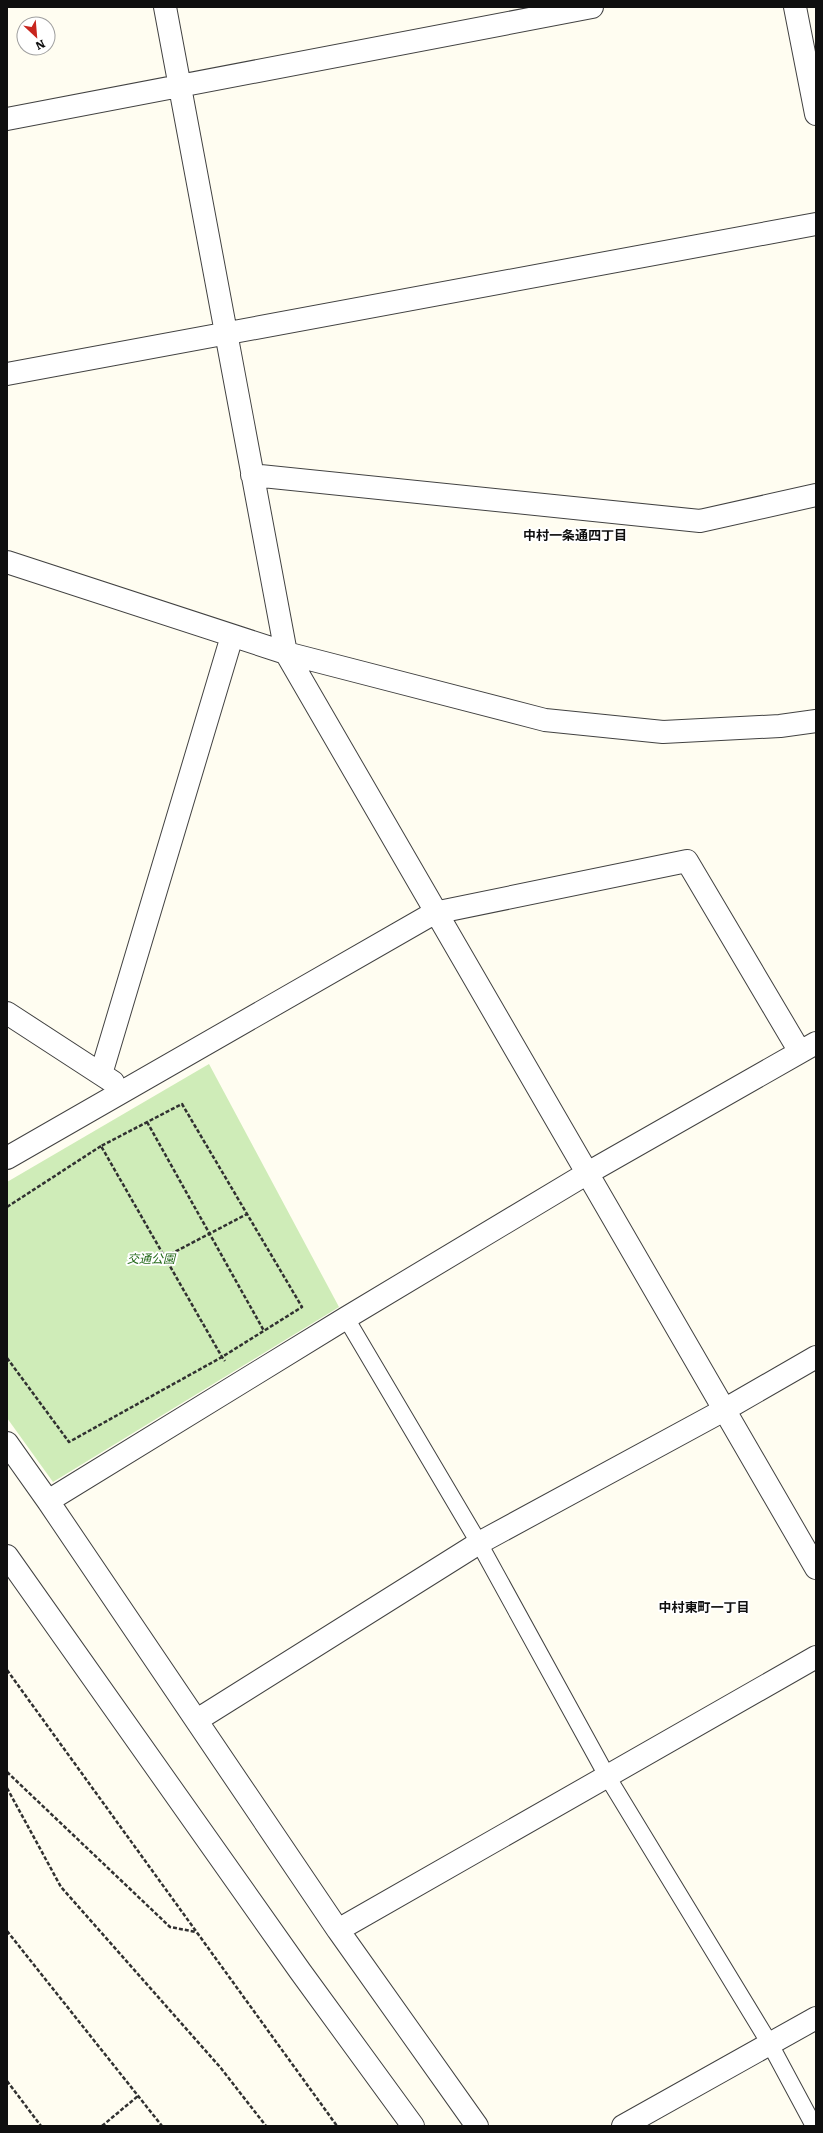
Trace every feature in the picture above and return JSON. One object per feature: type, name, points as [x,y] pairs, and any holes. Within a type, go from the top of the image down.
[{"type":"street","points":[[165,7],[286,653],[434,913],[816,1568]]},
{"type":"street","points":[[7,119],[181,87],[592,7]]},
{"type":"street","points":[[795,7],[816,114]]},
{"type":"street","points":[[7,374],[816,224]]},
{"type":"street","points":[[252,475],[700,521],[816,495]]},
{"type":"street","points":[[7,562],[286,653],[545,720],[663,732],[780,726],[816,721]]},
{"type":"street","points":[[101,1074],[232,636]]},
{"type":"street","points":[[7,1158],[434,913],[687,861],[808,1048],[586,1174],[346,1318],[48,1501]]},
{"type":"street","points":[[7,1013],[125,1090]]},
{"type":"street","points":[[197,1720],[479,1543],[724,1410],[816,1357]]},
{"type":"street","points":[[7,1443],[197,1720],[338,1930],[477,2126]]},
{"type":"street","points":[[7,1556],[300,1971],[413,2126]]},
{"type":"street","points":[[338,1930],[816,1657]]},
{"type":"street","points":[[623,2126],[816,2018]]},
{"type":"lane","points":[[346,1318],[479,1543],[607,1776],[770,2044],[814,2126]]},
{"type":"path","points":[[7,1207],[101,1146],[182,1104],[302,1307],[222,1357],[69,1442],[7,1358]]},
{"type":"path","points":[[147,1122],[264,1330]]},
{"type":"path","points":[[101,1146],[238,1384]]},
{"type":"path","points":[[165,1257],[247,1214]]},
{"type":"path","points":[[7,1670],[337,2126]]},
{"type":"path","points":[[7,1772],[170,1927],[197,1932]]},
{"type":"path","points":[[7,1788],[61,1888],[220,2067],[266,2126]]},
{"type":"path","points":[[7,1931],[162,2126]]},
{"type":"path","points":[[7,2081],[40,2126]]},
{"type":"path","points":[[102,2126],[138,2096]]},
{"type":"green space","name":"交通公園","points":[[209,1064],[339,1307],[53,1482],[7,1418],[7,1182]]},
{"type":"district","name":"中村一条通四丁目","points":[[575,535]]},
{"type":"district","name":"中村東町一丁目","points":[[704,1607]]}]
